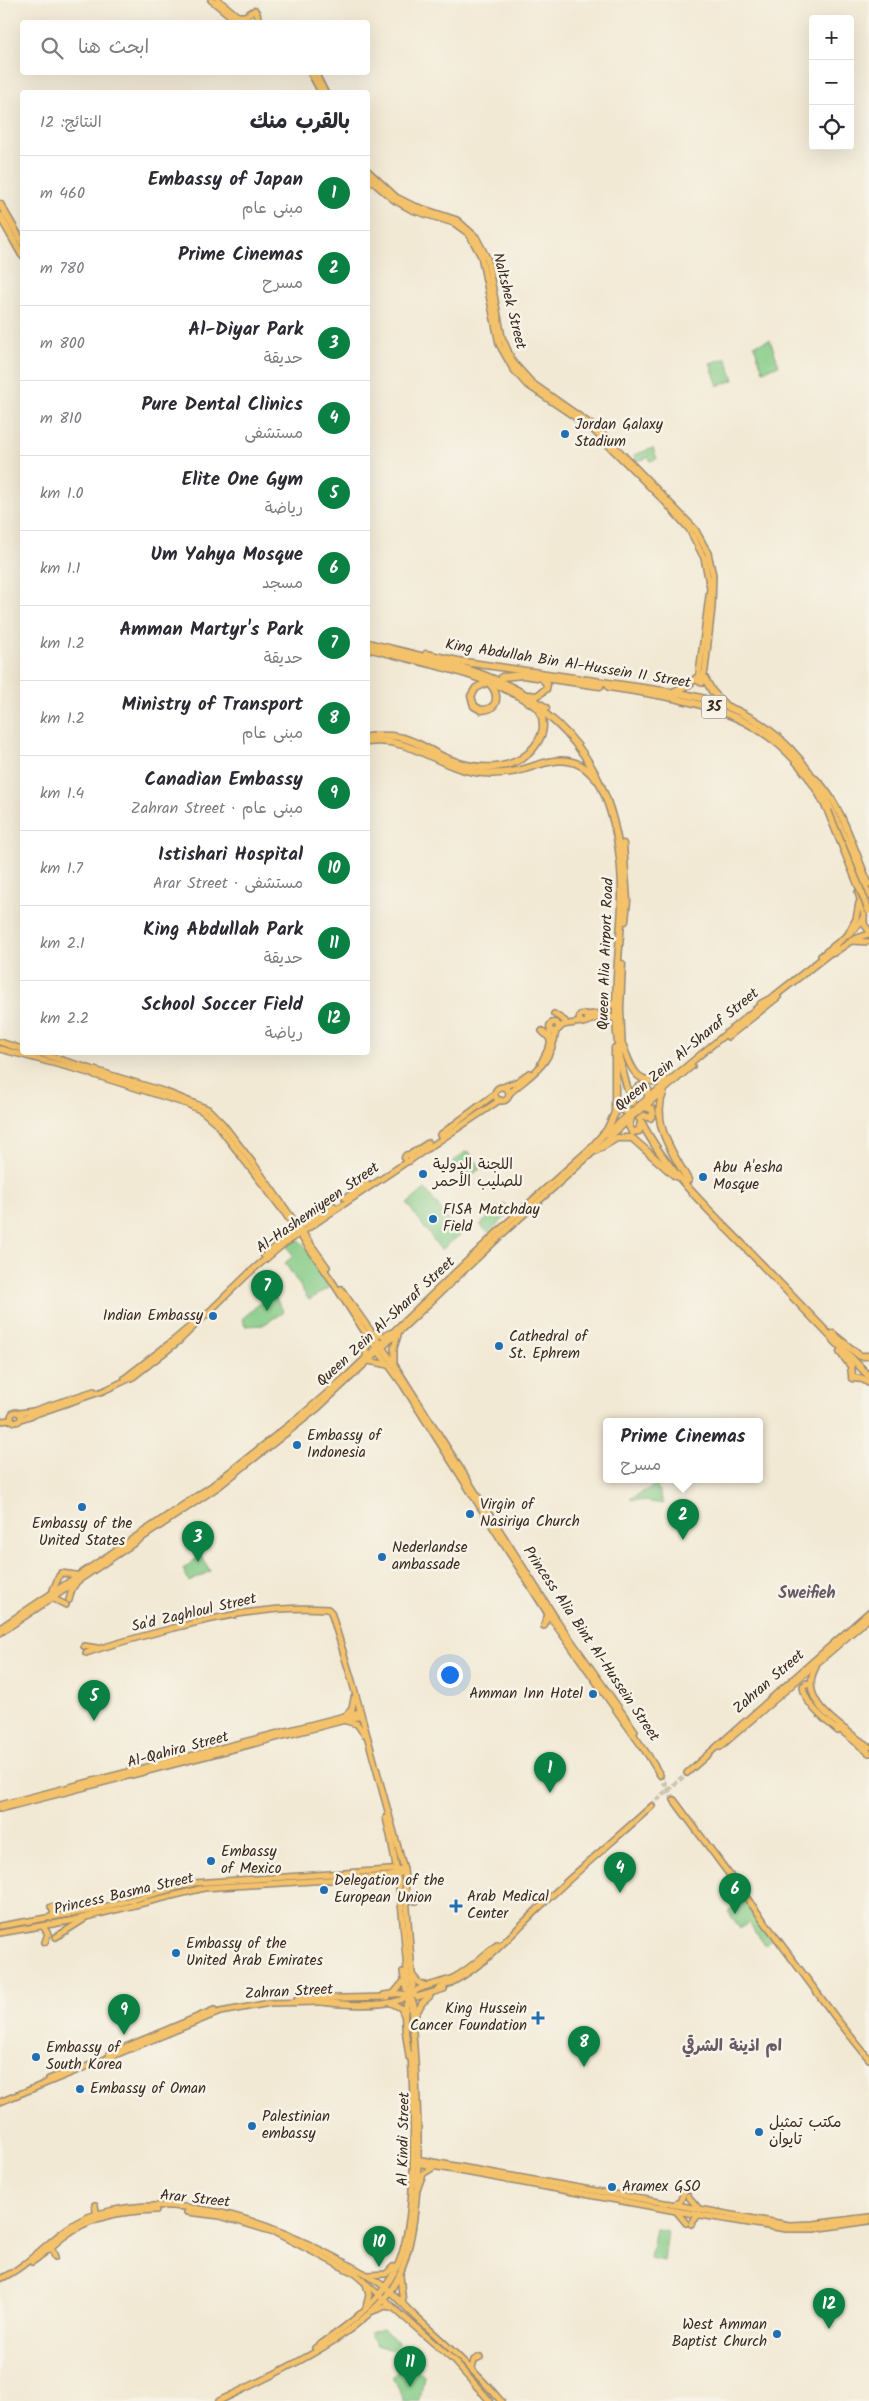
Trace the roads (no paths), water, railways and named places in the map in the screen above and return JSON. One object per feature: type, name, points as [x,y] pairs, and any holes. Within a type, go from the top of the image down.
[{"type":"highway","points":[[0,204],[20,239]]},
{"type":"highway","points":[[0,216],[20,251]]},
{"type":"highway","points":[[0,222],[14,240]]},
{"type":"highway","name":"Queen Alia Airport Road","points":[[370,644],[479,674],[522,695],[571,732],[590,757],[608,790],[618,819],[625,856],[627,901],[618,1042]]},
{"type":"highway","name":"Queen Alia Airport Road","points":[[370,649],[485,682],[522,695]]},
{"type":"highway","name":"King Abdullah Bin Al-Hussein II Street","points":[[399,651],[672,692],[705,699],[727,707],[755,721],[784,742],[816,780],[833,811],[869,896]]},
{"type":"highway","name":"King Abdullah Bin Al-Hussein II Street","points":[[502,677],[520,675],[562,680],[685,700],[707,705],[740,718],[762,732],[790,755],[808,777],[827,809],[866,913]]},
{"type":"highway","points":[[672,692],[702,677],[727,707]]},
{"type":"highway","points":[[522,695],[541,695],[547,685],[542,678]]},
{"type":"highway","points":[[370,737],[389,736],[460,764],[500,767],[523,758],[537,744],[544,726],[542,701],[544,694],[562,680]]},
{"type":"highway","points":[[485,682],[495,690],[497,699],[491,708],[481,710],[474,706],[471,696],[476,688],[485,682]]},
{"type":"highway","name":"Queen Alia Airport Road","points":[[543,709],[575,743],[600,782],[610,805],[616,829],[621,868],[622,897],[615,1019],[618,1042],[632,1098],[642,1111],[662,1148],[687,1182],[869,1376]]},
{"type":"highway","points":[[370,742],[405,741],[452,766],[477,772],[508,772],[554,760],[566,760],[582,766],[600,782]]},
{"type":"highway","points":[[761,1004],[772,998],[836,948]]},
{"type":"highway","points":[[618,1042],[639,1077],[655,1082],[669,1081]]},
{"type":"highway","points":[[593,1149],[611,1125],[615,1113],[614,1056],[618,1042]]},
{"type":"highway","points":[[642,1111],[639,1131],[632,1132],[628,1126],[632,1114],[623,1111],[621,1104],[632,1098],[636,1088],[643,1085],[648,1090],[648,1098]]},
{"type":"highway","points":[[664,1090],[658,1106],[659,1120],[687,1182]]},
{"type":"highway","points":[[593,1149],[617,1138],[632,1138],[687,1182]]},
{"type":"highway","points":[[832,1335],[860,1356],[869,1356]]},
{"type":"highway","points":[[832,1335],[851,1366],[852,1376],[869,1383]]},
{"type":"highway","name":"Queen Alia Airport Road","points":[[832,1335],[869,1370]]},
{"type":"main road","points":[[211,0],[236,20]]},
{"type":"main road","points":[[218,0],[236,20]]},
{"type":"main road","points":[[236,20],[256,12],[258,20]]},
{"type":"main road","points":[[312,75],[320,90]]},
{"type":"main road","points":[[316,75],[324,90]]},
{"type":"main road","name":"Naltshek Street","points":[[370,174],[396,197],[412,205],[450,217],[471,232],[486,254],[494,306]]},
{"type":"main road","name":"Naltshek Street","points":[[370,180],[394,200],[412,210],[454,224],[468,234],[481,256],[506,349],[523,375],[537,387],[599,430],[680,512],[701,540],[711,562],[714,588],[702,677]]},
{"type":"main road","points":[[816,780],[828,794],[846,823],[869,884]]},
{"type":"main road","points":[[827,809],[828,818],[866,913],[865,927],[869,933]]},
{"type":"main road","points":[[859,895],[858,915],[849,938],[869,942]]},
{"type":"main road","points":[[861,902],[869,902]]},
{"type":"main road","name":"Queen Zein Al-Sharaf Street","points":[[380,1349],[401,1326],[508,1222],[632,1114],[642,1111],[731,1034],[849,938],[866,913]]},
{"type":"main road","points":[[855,929],[862,930],[857,937]]},
{"type":"main road","name":"Queen Zein Al-Sharaf Street","points":[[642,1111],[648,1098],[761,1004],[849,938],[869,933]]},
{"type":"main road","points":[[588,1018],[605,1011],[615,1002]]},
{"type":"main road","points":[[554,1014],[565,1021]]},
{"type":"main road","points":[[580,1020],[582,1014],[588,1018]]},
{"type":"main road","points":[[555,1028],[588,1018],[607,1016],[615,1019]]},
{"type":"main road","points":[[555,1028],[554,1046],[547,1060],[509,1094],[506,1099],[500,1100],[495,1094],[498,1088],[518,1082],[540,1063],[546,1054],[555,1028],[565,1021],[580,1020]]},
{"type":"main road","points":[[542,1031],[551,1040]]},
{"type":"main road","points":[[0,1042],[20,1048]]},
{"type":"main road","points":[[11,1045],[20,1045]]},
{"type":"main road","points":[[0,1049],[20,1054]]},
{"type":"main road","points":[[23,1055],[87,1072],[196,1108],[215,1122],[263,1180]]},
{"type":"main road","points":[[45,1055],[166,1092],[202,1106],[222,1122],[263,1180]]},
{"type":"main road","points":[[503,1087],[509,1094]]},
{"type":"main road","name":"Al-Hashemiyeen Street","points":[[408,1158],[495,1094]]},
{"type":"main road","name":"Al-Hashemiyeen Street","points":[[20,1416],[92,1395],[133,1377],[177,1343],[249,1273],[289,1238],[408,1158],[500,1100]]},
{"type":"main road","name":"Queen Zein Al-Sharaf Street","points":[[51,1595],[219,1480],[309,1409],[399,1334],[593,1149]]},
{"type":"main road","name":"Princess Alia Bint Al-Hussein Street","points":[[263,1180],[307,1240],[368,1334],[392,1365],[441,1440],[556,1619],[647,1747],[661,1774],[548,1614],[441,1440]]},
{"type":"main road","points":[[292,1219],[312,1222],[307,1240],[289,1238],[292,1219]]},
{"type":"main road","points":[[399,1334],[392,1365],[367,1360],[368,1334],[386,1336],[401,1326]]},
{"type":"main road","points":[[0,1420],[12,1418],[17,1422],[20,1416],[15,1412],[12,1418]]},
{"type":"main road","points":[[0,1633],[51,1595],[60,1575],[78,1577],[68,1602],[51,1595]]},
{"type":"main road","points":[[0,1628],[51,1595]]},
{"type":"main road","name":"Sa'd Zaghloul Street","points":[[86,1653],[230,1614],[294,1607],[329,1610],[346,1663]]},
{"type":"main road","name":"Zahran Street","points":[[869,1612],[687,1774],[869,1618]]},
{"type":"main road","points":[[544,1626],[548,1614]]},
{"type":"main road","points":[[844,1733],[816,1706],[810,1687],[812,1675],[818,1662],[862,1619]]},
{"type":"main road","name":"Sa'd Zaghloul Street","points":[[84,1646],[100,1648]]},
{"type":"main road","points":[[346,1663],[395,1853],[398,1887],[406,1927],[413,1986],[406,2006],[406,2020],[415,2083]]},
{"type":"main road","points":[[346,1663],[404,1870],[407,1983],[409,1995],[414,2005],[415,2083]]},
{"type":"main road","points":[[808,1699],[803,1686],[807,1683],[813,1696],[823,1709],[869,1747]]},
{"type":"main road","points":[[792,1685],[798,1688],[826,1720],[869,1753]]},
{"type":"main road","points":[[354,1698],[352,1708],[344,1719],[357,1724],[364,1734]]},
{"type":"main road","name":"Al-Qahira Street","points":[[0,1809],[360,1714]]},
{"type":"main road","name":"Al-Qahira Street","points":[[0,1804],[344,1719]]},
{"type":"main road","points":[[675,1799],[835,2016],[869,2059]]},
{"type":"main road","points":[[320,2000],[349,2004],[399,2000],[422,1988],[459,1974],[498,1946],[651,1805]]},
{"type":"main road","points":[[395,1853],[394,1864],[387,1874],[394,1878],[398,1887]]},
{"type":"main road","name":"Princess Basma Street","points":[[0,1933],[91,1916],[204,1888],[387,1874],[404,1870]]},
{"type":"main road","name":"Princess Basma Street","points":[[0,1926],[78,1913],[194,1883],[387,1874]]},
{"type":"main road","points":[[406,1899],[416,1902]]},
{"type":"main road","points":[[51,1907],[54,1912],[51,1918]]},
{"type":"main road","points":[[58,1907],[78,1913]]},
{"type":"main road","points":[[56,1937],[91,1916]]},
{"type":"main road","points":[[43,1926],[48,1931],[45,1942]]},
{"type":"main road","points":[[320,2000],[393,1994],[421,1996],[474,1973],[492,1957],[498,1946]]},
{"type":"main road","points":[[412,1975],[420,1984],[431,1986]]},
{"type":"main road","points":[[393,1994],[407,1983]]},
{"type":"main road","points":[[414,2017],[424,2001],[438,1989]]},
{"type":"main road","name":"Zahran Street","points":[[0,2101],[220,2012],[259,2004],[320,2000]]},
{"type":"main road","points":[[387,2000],[400,2008],[406,2020]]},
{"type":"main road","name":"Al Kindi Street","points":[[387,2289],[400,2272],[411,2239],[415,2204],[415,2083],[409,2005]]},
{"type":"main road","points":[[415,2161],[436,2167],[676,2211],[700,2212],[789,2225],[869,2217]]},
{"type":"main road","points":[[415,2161],[673,2205],[786,2229],[814,2229],[869,2221]]},
{"type":"main road","points":[[219,2401],[323,2348],[382,2296],[398,2265],[406,2234],[415,2161]]},
{"type":"main road","points":[[415,2204],[421,2176],[428,2170],[436,2167]]},
{"type":"main road","points":[[673,2205],[680,2202],[686,2194],[700,2212]]},
{"type":"main road","points":[[95,2205],[97,2216]]},
{"type":"main road","name":"Arar Street","points":[[0,2280],[23,2266],[70,2228],[97,2216],[150,2207],[209,2210],[243,2217],[306,2241],[387,2289],[464,2359],[500,2401]]},
{"type":"main road","name":"Arar Street","points":[[97,2216],[126,2212],[169,2210],[233,2219],[283,2235],[365,2281],[446,2353],[490,2401]]},
{"type":"main road","points":[[676,2211],[688,2223],[700,2212]]},
{"type":"main road","points":[[366,2275],[383,2275],[391,2271],[406,2234]]},
{"type":"main road","points":[[51,2245],[55,2257]]},
{"type":"main road","points":[[400,2272],[404,2305]]},
{"type":"main road","points":[[365,2281],[369,2296],[366,2312]]},
{"type":"main road","points":[[215,2401],[316,2348],[366,2312],[386,2306],[396,2309]]},
{"type":"main road","points":[[446,2353],[457,2360],[464,2359]]},
{"type":"main road","points":[[472,2368],[474,2360],[480,2357]]},
{"type":"tunnel","points":[[808,1688],[813,1666]]},
{"type":"tunnel","points":[[651,1805],[687,1773]]},
{"type":"tunnel","points":[[660,1775],[674,1800]]},
{"type":"tunnel","points":[[421,1991],[439,1986]]},
{"type":"tunnel","points":[[388,1999],[425,1992]]},
{"type":"place","name":"Jordan Galaxy Stadium","points":[[565,434]]},
{"type":"place","name":"اللجنة الدولية للصليب الأحمر","points":[[423,1174]]},
{"type":"place","name":"Abu A'esha Mosque","points":[[703,1177]]},
{"type":"place","name":"FISA Matchday Field","points":[[433,1219]]},
{"type":"place","name":"Amman Martyr's Park","points":[[267,1311]]},
{"type":"place","name":"Indian Embassy","points":[[213,1316]]},
{"type":"place","name":"Cathedral of St. Ephrem","points":[[499,1346]]},
{"type":"place","name":"Embassy of Indonesia","points":[[297,1445]]},
{"type":"place","name":"Embassy of the United States","points":[[82,1507]]},
{"type":"place","name":"Virgin of Nasiriya Church","points":[[470,1514]]},
{"type":"place","name":"Prime Cinemas","points":[[683,1540]]},
{"type":"place","name":"Nederlandse ambassade","points":[[382,1557]]},
{"type":"place","name":"Al-Diyar Park","points":[[198,1562]]},
{"type":"place","name":"Amman Inn Hotel","points":[[593,1694]]},
{"type":"place","name":"Elite One Gym","points":[[94,1721]]},
{"type":"place","name":"Embassy of Japan","points":[[550,1793]]},
{"type":"place","name":"Embassy of Mexico","points":[[211,1861]]},
{"type":"place","name":"Delegation of the European Union","points":[[324,1890]]},
{"type":"place","name":"Pure Dental Clinics","points":[[620,1893]]},
{"type":"place","name":"Arab Medical Center","points":[[456,1906]]},
{"type":"place","name":"Um Yahya Mosque","points":[[735,1914]]},
{"type":"place","name":"Embassy of the United Arab Emirates","points":[[176,1953]]},
{"type":"place","name":"King Hussein Cancer Foundation","points":[[538,2018]]},
{"type":"place","name":"Canadian Embassy","points":[[124,2035]]},
{"type":"place","name":"Embassy of South Korea","points":[[36,2057]]},
{"type":"place","name":"Ministry of Transport","points":[[584,2067]]},
{"type":"place","name":"Embassy of Oman","points":[[80,2089]]},
{"type":"place","name":"Palestinian embassy","points":[[252,2126]]},
{"type":"place","name":"مكتب تمثيل تايوان","points":[[759,2132]]},
{"type":"place","name":"Aramex GSO","points":[[612,2187]]},
{"type":"place","name":"Istishari Hospital","points":[[379,2267]]},
{"type":"place","name":"School Soccer Field","points":[[829,2329]]},
{"type":"place","name":"West Amman Baptist Church","points":[[777,2334]]},
{"type":"place","name":"King Abdullah Park","points":[[410,2387]]},
{"type":"district","name":"Sweifieh","points":[[807,1593]]},
{"type":"district","name":"ام اذينة الشرقي","points":[[732,2046]]}]
